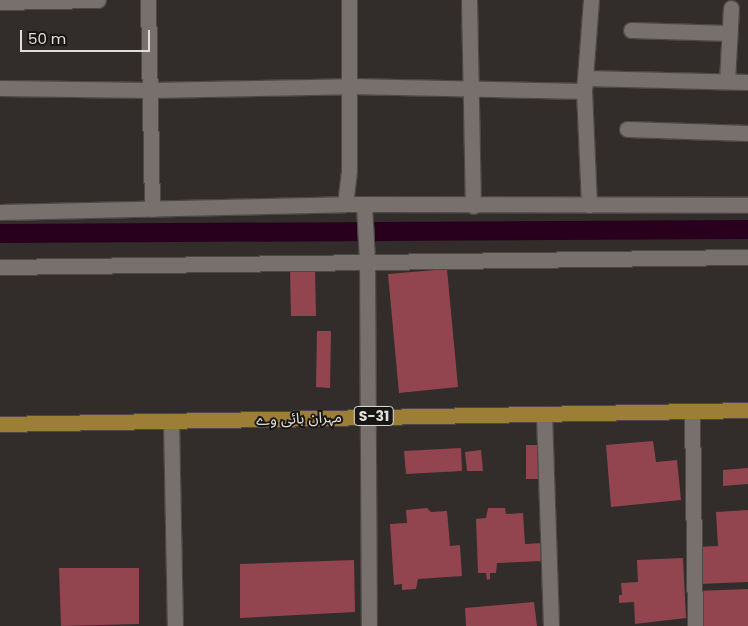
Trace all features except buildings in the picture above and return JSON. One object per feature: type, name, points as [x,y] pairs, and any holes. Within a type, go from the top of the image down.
[{"type":"main road","name":"مہران ہائی وے","points":[[0,424],[748,410]]},
{"type":"street","points":[[3,1],[98,0]]},
{"type":"street","points":[[148,0],[152,209]]},
{"type":"street","points":[[345,204],[350,86],[349,0]]},
{"type":"street","points":[[469,0],[473,206]]},
{"type":"street","points":[[589,206],[585,85],[591,0]]},
{"type":"street","points":[[727,82],[731,8]]},
{"type":"street","points":[[631,30],[729,33]]},
{"type":"street","points":[[0,88],[150,90],[350,86],[470,89],[748,82]]},
{"type":"street","points":[[628,129],[748,134]]},
{"type":"street","points":[[0,212],[345,204],[364,209],[473,206],[748,206]]},
{"type":"street","points":[[364,209],[367,260],[369,626]]},
{"type":"street","points":[[0,267],[367,260],[748,258]]},
{"type":"street","points":[[692,411],[695,626]]},
{"type":"street","points":[[544,414],[551,626]]},
{"type":"street","points":[[171,421],[175,626]]},
{"type":"waterway","points":[[0,233],[748,229]]}]
